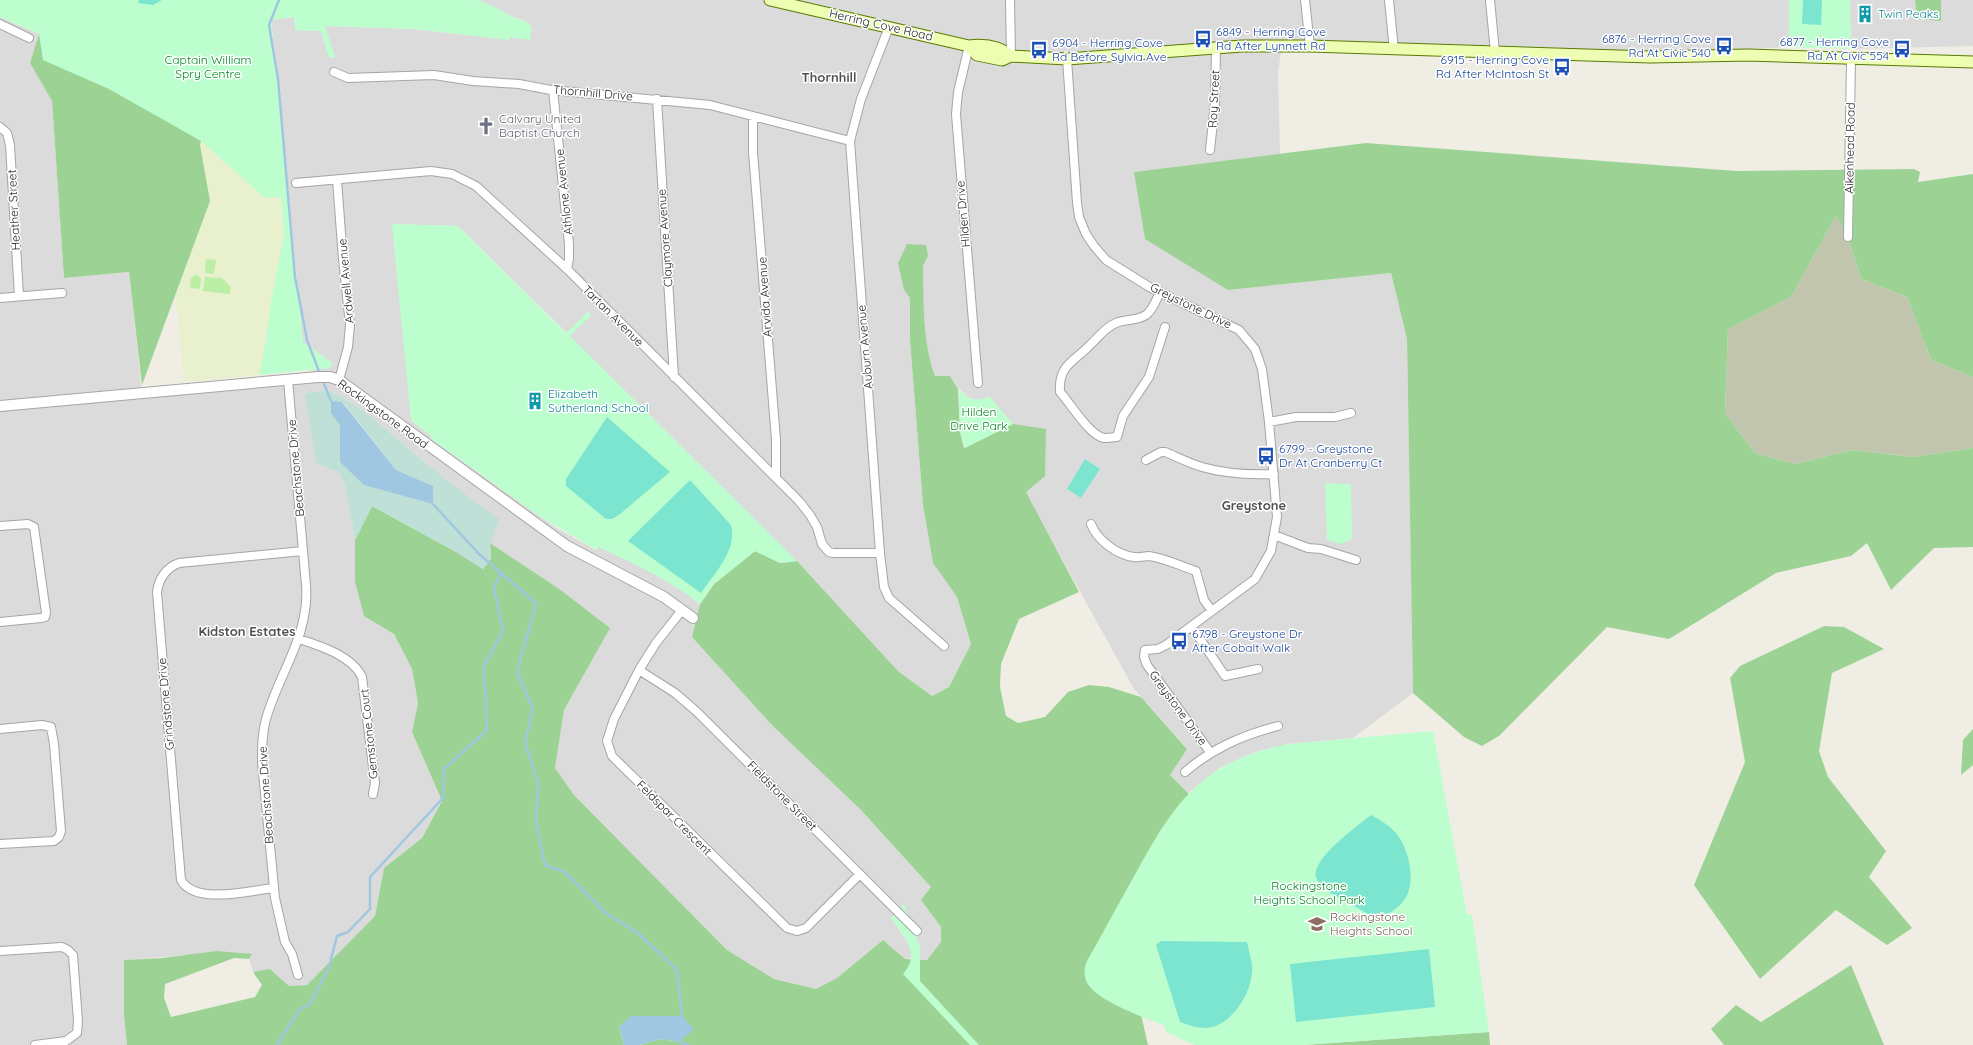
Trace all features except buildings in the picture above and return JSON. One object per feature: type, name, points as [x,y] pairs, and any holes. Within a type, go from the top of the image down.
[{"type":"main road","name":"Herring Cove Road","points":[[770,0],[969,46],[977,55],[1002,60],[1011,56],[1067,59],[1242,46],[1310,46],[1394,50],[1655,57],[1748,55],[1973,62]]},
{"type":"street","points":[[1010,0],[1011,56]]},
{"type":"street","points":[[1305,0],[1310,46]]},
{"type":"street","points":[[1389,0],[1394,50]]},
{"type":"street","points":[[1490,0],[1495,52]]},
{"type":"street","points":[[0,24],[29,38]]},
{"type":"street","name":"Auburn Avenue","points":[[889,27],[862,99],[850,141],[880,553],[884,587],[889,598],[944,646]]},
{"type":"street","name":"Hilden Drive","points":[[969,46],[958,92],[956,114],[978,383]]},
{"type":"street","name":"Roy Street","points":[[1210,150],[1215,103],[1216,48]]},
{"type":"street","name":"Greystone Drive","points":[[1067,59],[1077,203],[1084,229],[1094,246],[1110,263],[1160,292],[1239,330],[1249,340],[1258,355],[1262,369],[1269,422],[1277,517],[1271,551],[1255,579],[1166,645],[1158,649],[1145,650],[1144,657],[1149,668],[1210,752]]},
{"type":"street","name":"Aikenhead Road","points":[[1848,237],[1851,59]]},
{"type":"street","name":"Thornhill Drive","points":[[334,72],[348,78],[434,74],[473,81],[520,84],[553,90],[710,105],[850,141]]},
{"type":"street","name":"Athlone Avenue","points":[[553,90],[569,244],[567,269]]},
{"type":"street","name":"Claymore Avenue","points":[[657,99],[674,377]]},
{"type":"street","name":"Arvida Avenue","points":[[753,116],[753,152],[776,440],[776,478]]},
{"type":"street","name":"Heather Street","points":[[0,127],[7,133],[10,145],[19,296]]},
{"type":"street","name":"Tartan Avenue","points":[[296,183],[445,172],[459,176],[476,186],[567,269],[776,478],[810,515],[817,527],[821,542],[828,550],[833,553],[880,553]]},
{"type":"street","name":"Ardwell Avenue","points":[[337,180],[342,259],[350,325],[348,347],[339,380]]},
{"type":"street","points":[[1160,292],[1148,314],[1140,318],[1118,322],[1105,329],[1088,348],[1071,360],[1061,377],[1060,392],[1088,426],[1099,436],[1105,438],[1117,437],[1123,416],[1149,377],[1165,327]]},
{"type":"street","points":[[0,298],[62,293]]},
{"type":"street","name":"Rockingstone Road","points":[[0,406],[330,377],[339,380],[567,546],[664,596],[693,618]]},
{"type":"street","name":"Beachstone Drive","points":[[288,380],[307,607],[299,639],[269,709],[262,741],[263,772],[273,888],[285,942],[292,954],[298,975]]},
{"type":"street","points":[[1269,422],[1296,417],[1335,417],[1351,413]]},
{"type":"street","points":[[1146,460],[1161,452],[1164,452],[1201,467],[1218,471],[1244,475],[1274,474]]},
{"type":"street","points":[[0,526],[28,524],[34,527],[46,613],[44,617],[41,618],[0,622]]},
{"type":"street","points":[[1091,524],[1095,532],[1106,544],[1124,554],[1135,557],[1149,556],[1196,570],[1204,600],[1212,611]]},
{"type":"street","points":[[1274,535],[1308,548],[1321,549],[1356,560]]},
{"type":"street","name":"Grindstone Drive","points":[[273,888],[201,894],[189,890],[181,880],[157,592],[158,584],[163,574],[179,563],[303,551]]},
{"type":"street","name":"Feldspar Crescent","points":[[682,610],[656,643],[639,670],[608,734],[608,745],[610,752],[633,778],[782,925],[793,930],[806,928],[860,874]]},
{"type":"street","points":[[1192,627],[1225,676],[1258,669]]},
{"type":"street","name":"Gemstone Court","points":[[299,639],[348,661],[359,671],[362,678],[375,783],[373,794]]},
{"type":"street","name":"Fieldstone Street","points":[[639,670],[675,693],[696,712],[917,930]]},
{"type":"street","points":[[0,729],[42,725],[51,727],[54,737],[61,831],[59,837],[54,841],[0,844]]},
{"type":"street","points":[[1185,772],[1210,752],[1239,738],[1278,726]]},
{"type":"street","points":[[0,951],[62,947],[70,951],[73,955],[78,1021],[77,1032],[66,1041],[35,1045]]},
{"type":"shaded area","points":[[139,0],[162,0],[153,5],[138,3]]},
{"type":"shaded area","points":[[479,0],[1789,0],[1789,47],[1645,54],[1282,45],[1278,72],[1280,154],[1134,172],[1228,290],[1391,273],[1407,339],[1413,693],[1353,738],[1288,744],[1255,752],[1221,767],[1188,793],[1170,775],[1187,748],[1134,689],[1025,492],[986,398],[978,400],[969,398],[959,388],[958,389],[950,376],[935,376],[930,361],[924,331],[923,266],[928,256],[904,290],[910,298],[910,340],[923,505],[933,562],[957,597],[971,644],[949,687],[932,696],[898,671],[797,561],[569,336],[591,315],[588,312],[567,333],[458,226],[393,224],[411,420],[432,436],[430,438],[555,527],[596,550],[598,546],[656,574],[681,589],[700,604],[692,637],[861,810],[932,887],[921,900],[941,927],[941,943],[927,960],[920,959],[920,947],[891,918],[911,947],[911,958],[905,959],[883,940],[837,978],[816,989],[774,979],[727,950],[574,795],[555,768],[564,710],[609,628],[558,588],[490,543],[433,469],[382,426],[336,394],[327,390],[305,393],[345,484],[355,540],[355,582],[364,615],[394,634],[412,669],[418,703],[412,732],[442,801],[422,838],[384,868],[375,916],[307,985],[289,986],[270,969],[253,972],[249,959],[251,954],[187,955],[124,960],[124,1015],[127,1045],[0,1045],[0,17],[39,34],[30,63],[52,101],[64,278],[129,272],[142,393],[313,375],[311,370],[330,368],[332,363],[303,343],[271,20],[294,17],[296,30],[321,31],[330,58],[334,57],[325,26],[414,29],[509,39],[525,21],[512,17]]},
{"type":"shaded area","points":[[1803,0],[1822,0],[1821,25],[1802,24]]},
{"type":"shaded area","points":[[1850,0],[1915,0],[1917,18],[1941,20],[1941,0],[1973,0],[1973,46],[1851,49]]},
{"type":"shaded area","points":[[201,141],[265,198],[281,197],[284,235],[270,306],[266,341],[259,375],[184,382],[169,225]]},
{"type":"shaded area","points":[[1836,216],[1848,237],[1861,279],[1907,297],[1931,360],[1973,377],[1973,448],[1913,457],[1852,450],[1795,464],[1755,453],[1725,413],[1728,329],[1791,297]]},
{"type":"shaded area","points":[[327,390],[356,406],[420,459],[499,519],[490,543],[491,559],[483,569],[458,553],[372,506],[355,540],[345,484],[339,472],[316,463],[305,393]],"holes":[[[343,402],[396,470],[433,486],[340,462],[340,425]]]},
{"type":"shaded area","points":[[331,401],[342,402],[396,470],[433,486],[433,504],[364,485],[340,462],[340,425],[331,413]]},
{"type":"shaded area","points":[[607,417],[670,472],[612,519],[606,519],[566,486],[566,479]]},
{"type":"shaded area","points":[[1085,459],[1100,469],[1081,498],[1067,489]]},
{"type":"shaded area","points":[[690,480],[731,525],[732,534],[731,543],[724,561],[701,593],[628,541]]},
{"type":"shaded area","points":[[1371,815],[1387,825],[1401,840],[1408,858],[1411,879],[1406,897],[1401,904],[1396,909],[1377,919],[1322,888],[1316,875],[1319,864],[1331,848]]},
{"type":"shaded area","points":[[1161,941],[1247,942],[1252,964],[1251,981],[1244,999],[1232,1015],[1224,1022],[1207,1028],[1196,1027],[1180,1022],[1156,945]]},
{"type":"shaded area","points":[[1429,949],[1435,1007],[1296,1022],[1290,964]]},
{"type":"shaded area","points":[[631,1016],[682,1016],[694,1029],[679,1042],[661,1039],[639,1045],[624,1045],[619,1027]]},
{"type":"green space","name":"Captain William Spry Centre","points":[[0,0],[479,0],[512,17],[525,21],[532,27],[530,40],[509,37],[509,40],[414,29],[325,26],[335,57],[329,58],[321,31],[295,30],[294,17],[271,20],[303,342],[332,363],[330,368],[259,375],[266,341],[270,306],[284,235],[281,197],[265,198],[201,141],[109,89],[43,60],[39,34],[0,17]]},
{"type":"green space","points":[[1789,0],[1850,0],[1851,49],[1789,47]]},
{"type":"green space","points":[[1915,0],[1941,0],[1941,21],[1917,19]]},
{"type":"green space","points":[[39,34],[201,141],[200,145],[210,201],[142,385],[129,272],[64,278],[52,101],[30,63]]},
{"type":"green space","points":[[1366,143],[1736,171],[1914,169],[1920,172],[1918,182],[1973,174],[1973,377],[1931,360],[1907,297],[1861,279],[1848,237],[1836,216],[1791,297],[1728,329],[1725,413],[1755,453],[1795,464],[1852,450],[1913,457],[1973,448],[1973,547],[1934,548],[1891,590],[1867,543],[1851,556],[1776,573],[1669,639],[1607,627],[1499,736],[1482,746],[1464,737],[1413,693],[1407,339],[1391,273],[1228,290],[1145,239],[1134,172]]},
{"type":"green space","points":[[392,224],[458,226],[566,333],[588,312],[591,315],[570,336],[797,561],[780,563],[755,551],[714,584],[700,604],[651,572],[599,547],[597,550],[539,516],[430,438],[431,436],[411,420]]},
{"type":"green space","points":[[907,244],[926,245],[928,256],[923,266],[923,294],[924,321],[928,349],[935,376],[950,376],[958,389],[960,432],[964,448],[1013,424],[1046,429],[1045,476],[1026,492],[1079,592],[1019,619],[1001,664],[1000,687],[1006,716],[1018,723],[1045,717],[1068,692],[1089,685],[1109,687],[1141,697],[1187,749],[1170,775],[1201,806],[1127,954],[1148,1045],[639,1045],[661,1039],[679,1042],[619,1027],[624,1045],[127,1045],[124,1015],[124,960],[162,958],[217,951],[252,954],[249,959],[234,958],[165,984],[164,998],[171,1017],[255,997],[262,985],[253,972],[270,969],[289,986],[307,985],[375,916],[384,868],[422,838],[442,801],[412,732],[418,703],[412,669],[394,634],[364,616],[355,582],[355,540],[372,506],[458,553],[483,569],[491,559],[490,543],[558,588],[610,628],[564,710],[555,768],[574,795],[727,950],[774,979],[816,989],[837,978],[883,940],[905,959],[927,960],[941,942],[941,927],[921,900],[931,887],[861,810],[771,724],[692,637],[700,604],[714,584],[755,551],[780,563],[797,561],[898,671],[932,696],[949,687],[971,644],[957,597],[933,563],[923,505],[910,340],[910,298],[904,290],[898,263]]},
{"type":"green space","points":[[206,259],[216,260],[214,274],[205,273]]},
{"type":"green space","points":[[197,274],[201,279],[200,289],[190,288],[191,278]]},
{"type":"green space","points":[[205,277],[222,278],[231,287],[230,294],[203,291]]},
{"type":"green space","name":"Hilden Drive Park","points":[[959,388],[965,395],[972,399],[980,399],[989,396],[1013,424],[965,448],[960,432]]},
{"type":"green space","points":[[1325,483],[1351,484],[1352,539],[1341,544],[1327,540]]},
{"type":"green space","points":[[1824,626],[1844,627],[1884,649],[1832,673],[1819,751],[1828,777],[1886,851],[1869,877],[1912,928],[1887,945],[1836,910],[1760,979],[1694,885],[1745,762],[1730,678],[1740,666]]},
{"type":"green space","points":[[1973,729],[1973,765],[1961,775],[1963,740]]},
{"type":"green space","name":"Rockingstone Heights School Park","points":[[1433,731],[1467,915],[1472,914],[1489,1032],[1303,1045],[1194,1045],[1166,1032],[1164,1025],[1114,1004],[1096,993],[1090,987],[1086,981],[1085,975],[1087,961],[1151,846],[1180,804],[1195,787],[1213,773],[1234,761],[1259,751],[1288,744]]},
{"type":"green space","points":[[904,904],[920,947],[920,981],[979,1045],[970,1045],[903,974],[911,959],[911,952],[909,944],[891,918]]},
{"type":"green space","points":[[1851,965],[1884,1045],[1724,1045],[1711,1029],[1736,1005],[1761,1022]]},
{"type":"green space","points":[[1489,1032],[1490,1045],[1303,1045]]},
{"type":"waterway","points":[[279,0],[269,25],[278,79],[295,277],[307,340],[320,374]]},
{"type":"waterway","points":[[322,379],[331,401]]},
{"type":"waterway","points":[[433,504],[479,554],[536,603],[517,673],[533,708],[525,742],[538,784],[536,823],[545,865],[565,872],[607,914],[638,933],[677,970],[682,1016]]},
{"type":"waterway","points":[[277,1045],[299,1010],[310,1004],[329,967],[337,936],[348,932],[370,909],[370,877],[443,798],[444,769],[487,730],[484,666],[503,631],[494,588],[501,572]]},
{"type":"waterway","points":[[679,1042],[688,1045]]},
{"type":"place","name":"Twin Peaks","points":[[1865,14]]},
{"type":"place","name":"6849 - Herring Cove Rd After Lynnett Rd","points":[[1203,39]]},
{"type":"place","name":"6876 - Herring Cove Rd At Civic 540","points":[[1724,46]]},
{"type":"place","name":"6877 - Herring Cove Rd At Civic 554","points":[[1902,49]]},
{"type":"place","name":"6904 - Herring Cove Rd Before Sylvia Ave","points":[[1039,50]]},
{"type":"place","name":"6915 - Herring Cove Rd After McIntosh St","points":[[1562,67]]},
{"type":"place","name":"Calvary United Baptist Church","points":[[486,126]]},
{"type":"place","name":"Elizabeth Sutherland School","points":[[535,401]]},
{"type":"place","name":"6799 - Greystone Dr At Cranberry Ct","points":[[1266,456]]},
{"type":"place","name":"6798 - Greystone Dr After Cobalt Walk","points":[[1179,641]]},
{"type":"place","name":"Rockingstone Heights School","points":[[1317,924]]},
{"type":"district","name":"Thornhill","points":[[829,77]]},
{"type":"district","name":"Greystone","points":[[1254,505]]},
{"type":"district","name":"Kidston Estates","points":[[247,631]]}]
